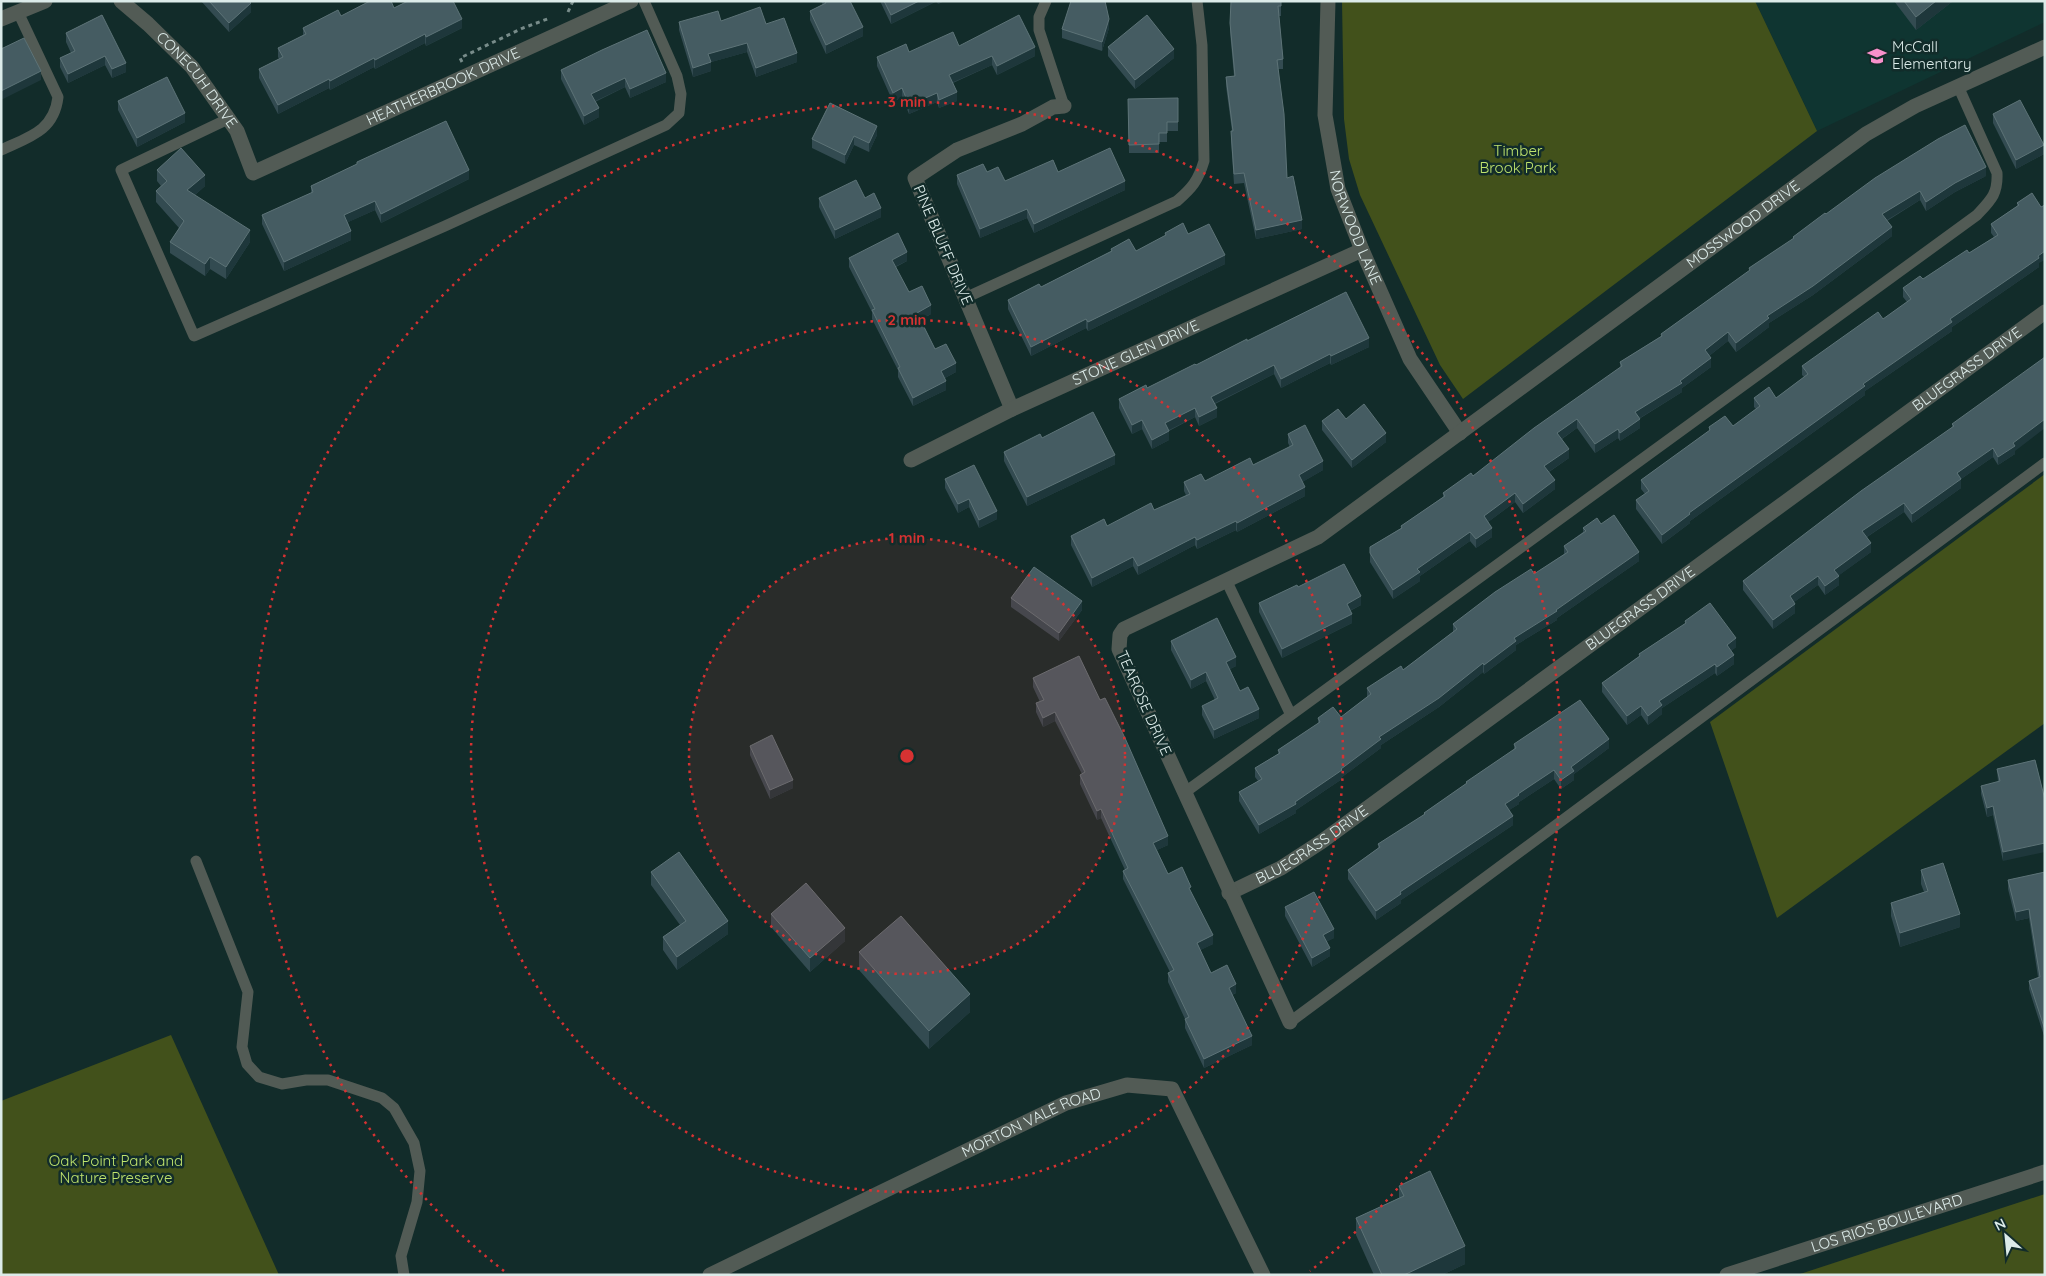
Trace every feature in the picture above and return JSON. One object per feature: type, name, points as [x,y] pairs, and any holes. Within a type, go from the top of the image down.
[{"type":"street","points":[[1,19],[24,7],[45,1]]},
{"type":"street","name":"CONECUH DRIVE","points":[[121,1],[148,24],[192,67],[237,130],[254,173]]},
{"type":"street","name":"HEATHERBROOK DRIVE","points":[[254,173],[632,1]]},
{"type":"street","name":"NORWOOD LANE","points":[[1328,1],[1326,116],[1338,189],[1362,250],[1410,359],[1460,433]]},
{"type":"street","name":"MOSSWOOD DRIVE","points":[[1460,433],[1866,134],[1915,106],[1958,86],[2043,53]]},
{"type":"street","name":"PINE BLUFF DRIVE","points":[[1012,409],[915,178],[957,150],[1022,124],[1053,108],[1064,106]]},
{"type":"street","name":"STONE GLEN DRIVE","points":[[910,460],[1012,409],[1362,250]]},
{"type":"street","name":"BLUEGRASS DRIVE","points":[[1229,893],[1281,868],[1321,842],[2045,312]]},
{"type":"street","name":"TEAROSE DRIVE","points":[[1290,1022],[1229,893],[1119,649],[1118,642],[1124,628],[1318,537],[1460,433]]},
{"type":"street","name":"MORTON VALE ROAD","points":[[710,1275],[1066,1103],[1127,1084],[1172,1089],[1263,1275]]},
{"type":"street","name":"LOS RIOS BOULEVARD","points":[[1727,1275],[2045,1172]]},
{"type":"lane","points":[[228,118],[121,170],[194,336],[445,226],[666,125],[679,113],[681,94],[677,76],[644,1]]},
{"type":"lane","points":[[1046,1],[1038,17],[1040,30],[1064,106]]},
{"type":"lane","points":[[965,298],[1177,201],[1192,187],[1199,177],[1204,161],[1202,45],[1197,1]]},
{"type":"lane","points":[[1,150],[38,132],[51,121],[57,110],[58,97],[24,7]]},
{"type":"lane","points":[[1184,793],[1977,215],[1994,196],[1998,184],[1997,172],[1958,86]]},
{"type":"lane","points":[[1290,1022],[2045,463]]},
{"type":"lane","points":[[1226,580],[1291,715]]},
{"type":"lane","points":[[196,861],[248,992],[242,1047],[247,1064],[259,1077],[282,1084],[306,1080],[328,1080],[382,1098],[394,1108],[414,1143],[420,1171],[417,1202],[401,1256],[404,1275]]},
{"type":"shaded area","name":"McCall Elementary","points":[[1755,1],[2045,1],[2045,22],[1817,131]]},
{"type":"green space","name":"Timber Brook Park","points":[[1342,1],[1755,1],[1817,131],[1463,399],[1440,365],[1360,195],[1349,159],[1344,119]]},
{"type":"green space","points":[[2045,474],[2045,723],[1777,918],[1710,722]]},
{"type":"green space","name":"Oak Point Park and Nature Preserve","points":[[171,1035],[279,1275],[1,1275],[1,1101]]},
{"type":"green space","points":[[2045,1194],[2045,1275],[1797,1275]]},
{"type":"building","points":[[209,1],[249,1],[251,3],[229,23]]},
{"type":"building","points":[[370,1],[391,1],[394,8],[408,1],[453,1],[462,19],[426,37],[425,34],[375,60],[374,58],[278,105],[259,69],[283,57],[278,48],[306,34],[303,28],[338,10],[341,16]]},
{"type":"building","points":[[825,1],[850,1],[863,27],[826,45],[810,11],[826,3]]},
{"type":"building","points":[[884,1],[919,1],[891,15]]},
{"type":"building","points":[[1071,1],[1105,1],[1109,19],[1102,42],[1062,29]]},
{"type":"building","points":[[1231,1],[1281,1],[1281,6],[1278,6],[1283,59],[1277,60],[1284,114],[1287,178],[1293,176],[1302,220],[1256,230],[1244,173],[1234,174],[1231,131],[1233,131],[1226,77],[1235,76],[1230,23]]},
{"type":"building","points":[[1904,1],[1936,1],[1916,17]]},
{"type":"building","points":[[760,7],[766,24],[784,18],[797,53],[756,68],[747,43],[708,54],[711,62],[693,68],[679,22],[718,11],[721,21]]},
{"type":"building","points":[[102,15],[126,63],[112,69],[105,56],[68,74],[60,58],[75,51],[66,33]]},
{"type":"building","points":[[1019,15],[1035,47],[997,66],[992,56],[949,75],[957,92],[939,100],[937,93],[909,105],[902,88],[893,93],[877,57],[906,44],[909,52],[953,32],[959,46]]},
{"type":"building","points":[[1147,15],[1174,49],[1135,80],[1108,47]]},
{"type":"building","points":[[647,30],[666,73],[630,89],[625,78],[591,94],[599,108],[584,116],[561,70]]},
{"type":"building","points":[[24,38],[41,71],[1,91],[1,49]]},
{"type":"building","points":[[167,77],[185,113],[137,138],[118,101]]},
{"type":"building","points":[[1178,98],[1178,122],[1167,122],[1167,133],[1159,133],[1159,144],[1129,145],[1128,99]]},
{"type":"building","points":[[2020,100],[2044,145],[2016,160],[1993,114]]},
{"type":"building","points":[[830,103],[877,126],[869,143],[854,136],[845,155],[812,139]]},
{"type":"building","points":[[446,121],[469,170],[381,214],[375,201],[344,215],[351,231],[284,262],[262,215],[313,192],[311,186],[357,164],[357,162]]},
{"type":"building","points":[[1965,125],[1986,167],[1955,183],[1926,202],[1920,191],[1882,214],[1892,227],[1813,286],[1767,316],[1769,318],[1736,343],[1728,332],[1705,350],[1711,358],[1680,381],[1682,383],[1635,412],[1640,419],[1620,433],[1618,429],[1595,444],[1577,419],[1557,433],[1569,449],[1544,466],[1555,480],[1523,504],[1515,493],[1484,516],[1492,528],[1476,539],[1470,532],[1417,569],[1420,572],[1393,590],[1370,553],[1370,547],[1402,528],[1401,526],[1445,496],[1443,493],[1471,473],[1473,476],[1534,428],[1622,366],[1620,362],[1662,336],[1661,334],[1750,270],[1749,268],[1794,238],[1825,213],[1875,178],[1938,139]]},
{"type":"building","points":[[181,148],[205,175],[187,190],[250,230],[226,267],[210,257],[205,264],[170,242],[184,221],[156,191],[167,181],[157,170]]},
{"type":"building","points":[[1110,148],[1125,181],[1034,224],[1027,209],[980,229],[957,175],[983,164],[987,172],[998,167],[1005,181],[1053,160],[1058,172]]},
{"type":"building","points":[[856,180],[865,198],[874,193],[881,208],[835,230],[819,198]]},
{"type":"building","points":[[2032,193],[2041,207],[2045,205],[2045,251],[2038,256],[2039,258],[1950,319],[1952,322],[1863,384],[1865,386],[1689,513],[1662,535],[1636,500],[1649,491],[1641,480],[1710,430],[1709,427],[1725,416],[1733,426],[1760,406],[1754,398],[1769,387],[1776,398],[1808,374],[1802,366],[1878,312],[1883,319],[1911,299],[1903,288],[1920,276],[1923,279],[1967,250],[1969,253],[1998,235],[1991,224],[2019,205],[2017,203]]},
{"type":"building","points":[[1183,223],[1188,234],[1209,224],[1225,255],[1088,322],[1086,319],[1031,347],[1008,300],[1039,284],[1041,287],[1112,251],[1111,249],[1129,239],[1136,251],[1166,235],[1165,233]]},
{"type":"building","points":[[898,233],[907,252],[892,260],[909,292],[922,286],[931,305],[917,313],[935,349],[946,344],[956,363],[941,371],[946,381],[913,398],[872,310],[875,309],[849,258]]},
{"type":"building","points":[[1346,292],[1369,338],[1331,356],[1330,354],[1281,379],[1274,365],[1211,397],[1217,408],[1199,417],[1195,408],[1165,423],[1169,431],[1152,440],[1142,420],[1132,425],[1119,399],[1146,385],[1147,388],[1247,339],[1247,341]]},
{"type":"building","points":[[2045,357],[2045,419],[2013,443],[2015,446],[1998,457],[1993,448],[1957,473],[1961,479],[1912,514],[1904,503],[1862,531],[1871,543],[1834,570],[1839,576],[1825,586],[1818,576],[1790,596],[1795,604],[1773,620],[1743,581],[1861,491],[1954,426],[1952,424]]},
{"type":"building","points":[[1364,404],[1386,433],[1352,460],[1322,421],[1338,409],[1346,419]]},
{"type":"building","points":[[1093,412],[1115,455],[1027,497],[1004,452],[1040,434],[1042,438]]},
{"type":"building","points":[[1305,425],[1323,461],[1299,475],[1305,487],[1237,523],[1236,521],[1197,540],[1195,537],[1138,566],[1133,557],[1092,578],[1071,536],[1104,519],[1107,526],[1151,503],[1154,510],[1190,494],[1184,482],[1201,474],[1205,481],[1250,458],[1253,465],[1293,445],[1288,434]]},
{"type":"building","points":[[974,465],[997,511],[979,520],[969,499],[958,504],[945,479]]},
{"type":"building","points":[[1614,515],[1639,552],[1557,611],[1514,638],[1516,641],[1484,665],[1483,663],[1439,698],[1379,737],[1381,739],[1342,770],[1295,802],[1296,804],[1259,825],[1239,792],[1262,779],[1255,768],[1280,753],[1278,750],[1320,722],[1318,718],[1333,707],[1341,717],[1371,694],[1367,688],[1401,666],[1403,670],[1457,629],[1453,624],[1495,592],[1531,569],[1534,574],[1568,552],[1564,546],[1586,531],[1583,528],[1597,518],[1601,524]]},
{"type":"building","points":[[1344,564],[1361,596],[1347,604],[1352,614],[1282,649],[1259,603],[1297,585],[1298,587]]},
{"type":"building","points":[[1034,567],[1082,601],[1059,633],[1011,598]]},
{"type":"building","points":[[1710,603],[1736,638],[1727,645],[1734,655],[1717,667],[1715,664],[1659,701],[1662,705],[1648,716],[1641,706],[1627,716],[1602,683],[1640,656],[1639,654],[1686,623],[1685,621]]},
{"type":"building","points":[[1217,618],[1236,657],[1226,662],[1240,691],[1248,687],[1259,709],[1214,730],[1202,706],[1218,698],[1206,672],[1191,680],[1171,641]]},
{"type":"building","points":[[1079,656],[1100,700],[1105,698],[1125,738],[1168,836],[1153,843],[1168,874],[1182,867],[1191,887],[1189,888],[1213,935],[1197,943],[1211,973],[1227,965],[1236,984],[1229,988],[1252,1036],[1204,1059],[1185,1019],[1189,1017],[1168,973],[1174,970],[1123,871],[1128,868],[1101,809],[1097,811],[1080,775],[1085,772],[1055,712],[1043,718],[1036,703],[1044,700],[1033,678]]},
{"type":"building","points":[[1580,700],[1609,739],[1571,767],[1574,771],[1561,780],[1554,770],[1518,794],[1505,804],[1513,816],[1400,892],[1401,894],[1376,911],[1348,870],[1380,847],[1378,844],[1425,814],[1466,782],[1516,748],[1514,744]]},
{"type":"building","points":[[772,735],[793,780],[770,790],[750,746]]},
{"type":"building","points":[[2035,760],[2045,800],[2045,843],[2003,852],[1993,806],[1987,808],[1981,786],[2000,781],[1997,769]]},
{"type":"building","points":[[679,852],[728,921],[677,957],[663,937],[686,921],[651,872]]},
{"type":"building","points":[[1943,863],[1960,914],[1900,933],[1891,903],[1928,891],[1921,870]]},
{"type":"building","points":[[2045,872],[2045,1030],[2029,981],[2040,977],[2029,909],[2016,912],[2008,880]]},
{"type":"building","points":[[806,883],[845,928],[810,958],[771,914]]},
{"type":"building","points":[[1314,892],[1334,929],[1323,935],[1330,948],[1312,958],[1285,907]]},
{"type":"building","points":[[901,916],[970,994],[929,1031],[859,952]]},
{"type":"building","points":[[1430,1171],[1465,1246],[1404,1275],[1382,1275],[1356,1218],[1404,1196],[1399,1186]]},
{"type":"place","name":"McCall Elementary","points":[[1877,56]]}]
